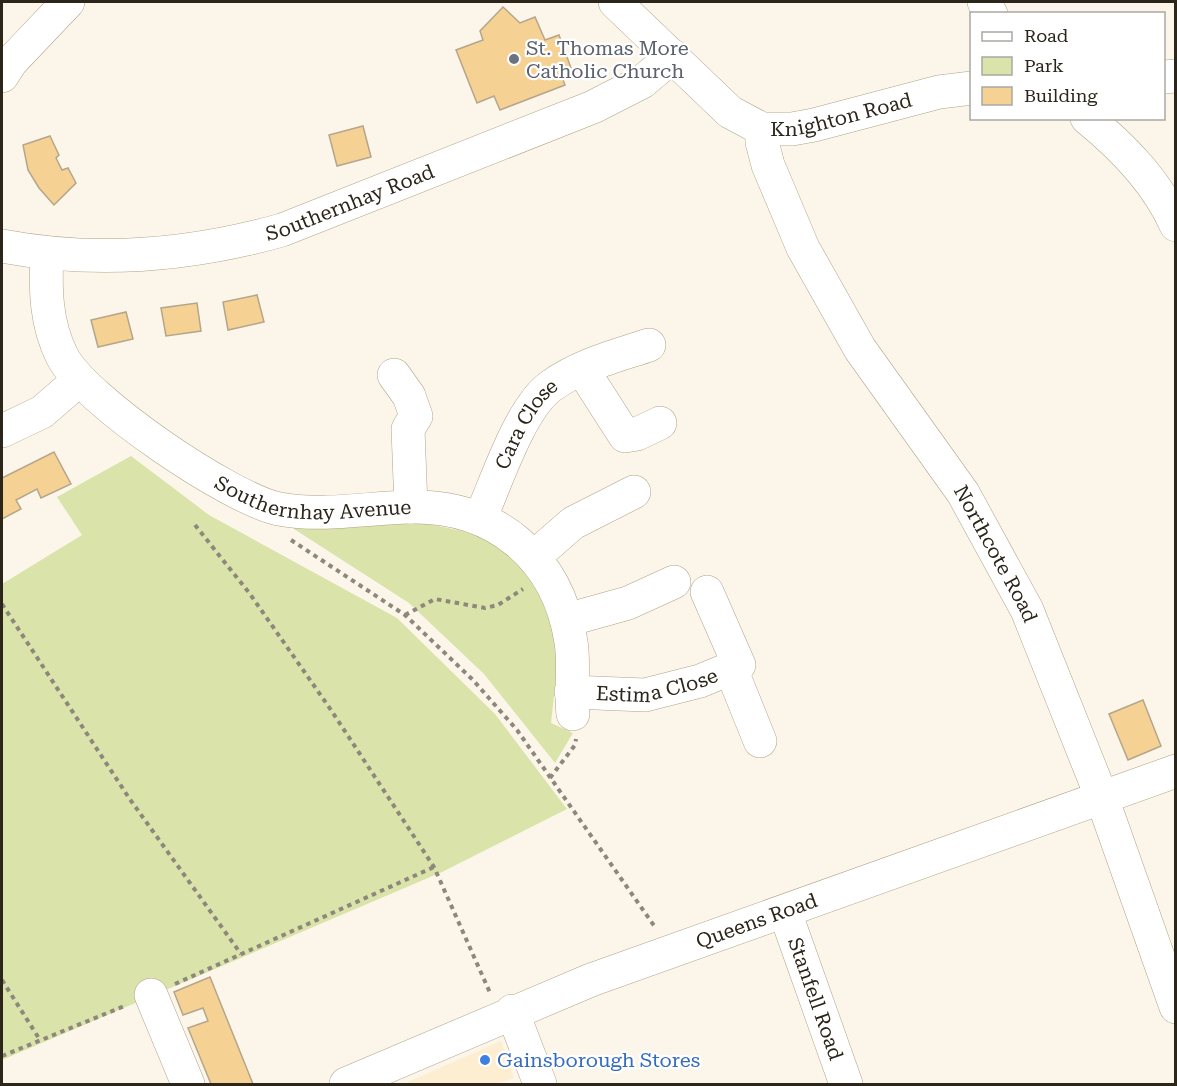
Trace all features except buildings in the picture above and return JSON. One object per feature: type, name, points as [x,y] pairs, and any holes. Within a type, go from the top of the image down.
[{"type":"street","points":[[2,76],[11,62],[68,2]]},
{"type":"street","name":"Knighton Road","points":[[615,2],[730,112],[762,129],[792,129],[814,125],[939,92],[970,88]]},
{"type":"street","name":"Southernhay Road","points":[[2,246],[47,254],[117,257],[181,252],[235,243],[282,230],[593,107],[642,82],[673,56]]},
{"type":"street","points":[[1092,120],[1145,173],[1167,206],[1176,225]]},
{"type":"street","name":"Northcote Road","points":[[762,129],[762,142],[768,165],[803,248],[860,349],[963,493],[1028,610],[1102,798],[1176,1007]]},
{"type":"street","name":"Southernhay Avenue","points":[[47,254],[45,295],[51,325],[62,357],[79,380],[95,396],[200,472],[242,495],[279,509],[308,511],[411,507],[459,510],[502,530],[540,564],[567,620],[573,668],[572,703]]},
{"type":"street","name":"Cara Close","points":[[480,519],[532,407],[549,387],[593,364],[649,345]]},
{"type":"street","points":[[593,364],[626,436],[637,434],[660,423]]},
{"type":"street","points":[[394,375],[409,396],[416,416],[408,429],[411,507]]},
{"type":"street","points":[[2,431],[42,412],[79,380]]},
{"type":"street","points":[[540,564],[573,523],[634,492]]},
{"type":"street","points":[[567,620],[628,603],[674,582]]},
{"type":"street","points":[[707,592],[760,741]]},
{"type":"street","name":"Estima Close","points":[[572,703],[645,695],[700,681],[737,677]]},
{"type":"street","name":"Queens Road","points":[[346,1084],[506,1014],[1176,771]]},
{"type":"street","name":"Stanfell Road","points":[[785,912],[846,1084]]},
{"type":"street","points":[[151,995],[188,1084]]},
{"type":"street","points":[[506,1014],[540,1084]]},
{"type":"path","points":[[279,509],[285,533],[294,544],[380,596],[405,615],[495,704],[622,877],[672,952]]},
{"type":"path","points":[[195,525],[250,594],[331,710],[435,867],[506,1014]]},
{"type":"path","points":[[405,615],[435,599],[457,601],[476,608],[498,605],[515,596],[540,564]]},
{"type":"path","points":[[2,604],[129,798],[241,954]]},
{"type":"path","points":[[550,778],[575,745],[578,727],[572,703]]},
{"type":"path","points":[[2,1056],[151,995],[435,867]]},
{"type":"path","points":[[2,980],[40,1040]]},
{"type":"shaded area","points":[[501,1041],[514,1078],[495,1084],[403,1084]]},
{"type":"green space","points":[[131,456],[209,515],[397,618],[495,714],[567,809],[442,872],[2,1060],[2,584],[82,535],[57,497]]},
{"type":"green space","points":[[410,520],[481,535],[518,561],[543,592],[560,642],[551,723],[573,733],[555,763],[484,674],[409,603],[294,529],[291,523]]},
{"type":"place","name":"St. Thomas More Catholic Church","points":[[514,59]]},
{"type":"place","name":"Gainsborough Stores","points":[[485,1060]]}]
